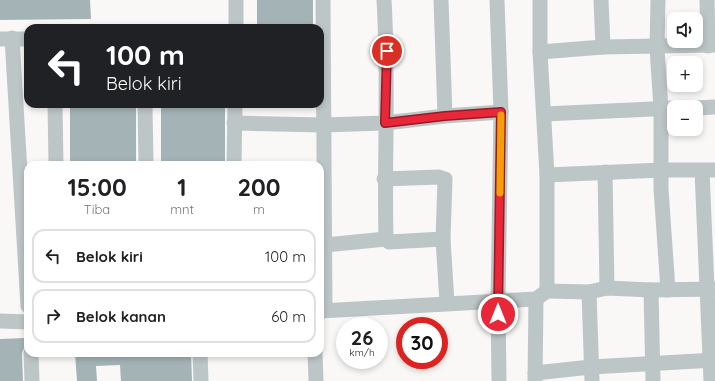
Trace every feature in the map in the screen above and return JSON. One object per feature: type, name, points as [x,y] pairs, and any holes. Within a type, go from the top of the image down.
[{"type":"street","points":[[236,0],[236,24]]},
{"type":"street","points":[[323,0],[323,24]]},
{"type":"street","points":[[384,0],[387,51],[384,179],[386,239]]},
{"type":"street","points":[[441,0],[445,116]]},
{"type":"street","points":[[497,0],[501,112],[498,300],[499,381]]},
{"type":"street","points":[[540,0],[540,52],[546,174],[542,295],[535,377],[591,374],[653,364],[712,360]]},
{"type":"street","points":[[601,0],[603,48]]},
{"type":"street","points":[[658,0],[657,48],[667,103]]},
{"type":"street","points":[[540,52],[603,48],[712,46],[707,0]]},
{"type":"street","points":[[24,39],[6,38],[24,257]]},
{"type":"street","points":[[703,108],[715,107]]},
{"type":"street","points":[[55,108],[56,161]]},
{"type":"street","points":[[145,108],[146,161]]},
{"type":"street","points":[[234,161],[235,108]]},
{"type":"street","points":[[323,108],[324,161]]},
{"type":"street","points":[[544,114],[667,109]]},
{"type":"street","points":[[234,123],[385,123],[445,116],[501,112]]},
{"type":"street","points":[[667,119],[661,189],[668,290]]},
{"type":"street","points":[[546,174],[662,170],[708,171],[711,289],[711,381]]},
{"type":"street","points":[[605,172],[607,288]]},
{"type":"street","points":[[384,179],[438,177],[445,179],[443,239],[447,303]]},
{"type":"street","points":[[324,184],[324,267]]},
{"type":"street","points":[[325,245],[386,239],[388,242],[443,239]]},
{"type":"street","points":[[324,310],[498,300],[589,292],[607,288],[651,290],[711,289]]},
{"type":"street","points":[[651,290],[653,381]]},
{"type":"street","points":[[589,292],[591,374]]},
{"type":"street","points":[[0,321],[24,322]]},
{"type":"street","points":[[31,357],[32,381]]},
{"type":"street","points":[[200,357],[201,381]]},
{"type":"street","points":[[315,357],[316,381]]},
{"type":"building","points":[[0,0],[90,0],[91,19],[0,20]]},
{"type":"building","points":[[257,0],[313,0],[313,24],[257,24]]},
{"type":"building","points":[[70,108],[136,108],[136,161],[70,161]]},
{"type":"building","points":[[161,108],[225,108],[225,161],[161,161]]},
{"type":"building","points":[[24,338],[24,348],[22,353],[23,381],[0,381],[0,339]]},
{"type":"building","points":[[75,357],[191,357],[192,381],[121,381],[120,365],[96,366],[97,381],[77,381]]},
{"type":"slow traffic","points":[[500,193],[501,115]]},
{"type":"route","points":[[387,51],[385,123],[445,116],[501,112],[498,314]]}]
